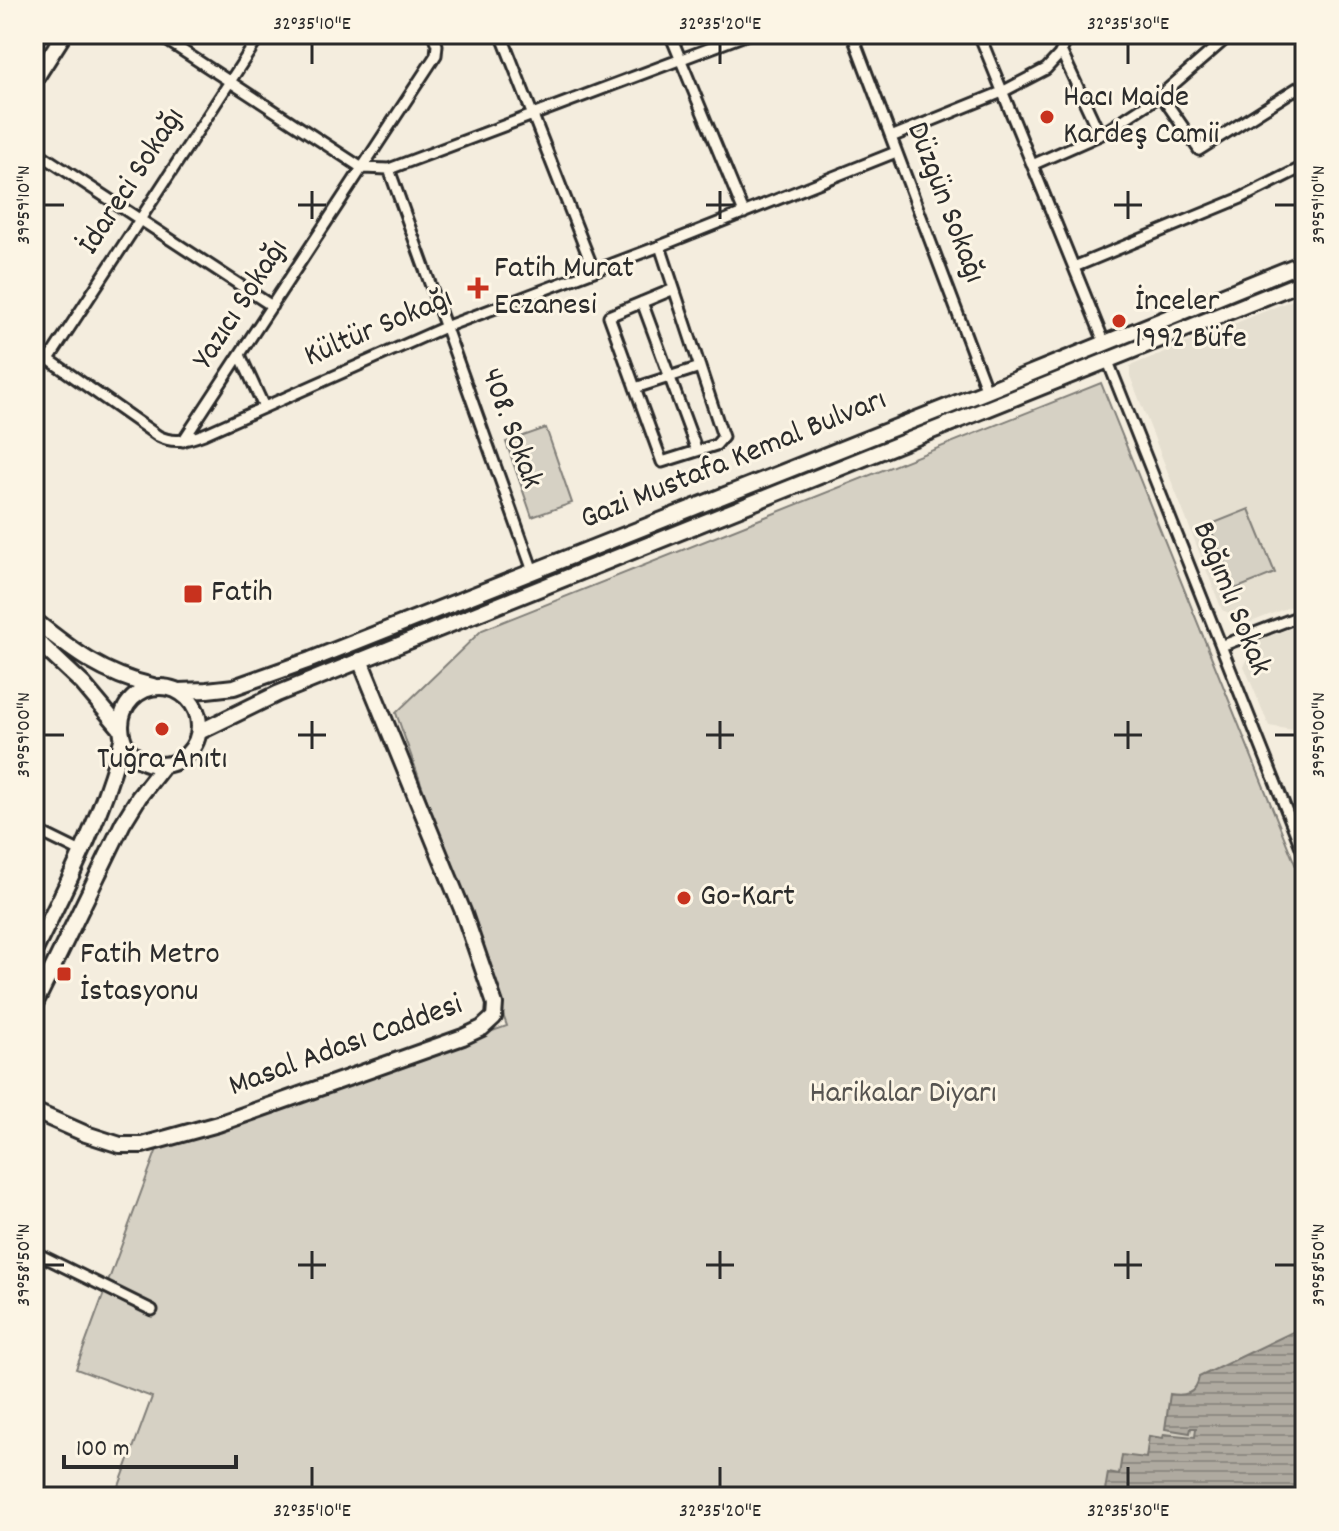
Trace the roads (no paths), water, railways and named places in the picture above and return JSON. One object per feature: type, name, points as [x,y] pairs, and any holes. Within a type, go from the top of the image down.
[{"type":"main road","points":[[34,81],[64,34]]},
{"type":"main road","name":"Gazi Mustafa Kemal Bulvarı","points":[[178,691],[234,687],[310,660],[1305,262]]},
{"type":"main road","name":"Gazi Mustafa Kemal Bulvarı","points":[[199,732],[277,694],[360,660],[1305,281]]},
{"type":"main road","points":[[34,620],[99,667],[121,677],[178,691],[188,698],[199,720],[195,744],[188,754],[164,765],[138,759],[128,750],[121,734],[83,684],[38,642]]},
{"type":"main road","name":"Masal Adası Caddesi","points":[[34,1111],[120,1145],[142,1145],[218,1124],[463,1037],[482,1028],[494,1017],[495,1004],[464,914],[360,660]]},
{"type":"main road","points":[[34,952],[83,853],[113,774],[125,706],[141,690],[154,686]]},
{"type":"main road","points":[[34,1006],[123,823],[164,765]]},
{"type":"street","points":[[157,34],[362,168],[389,169],[748,34]]},
{"type":"street","name":"İdareci Sokağı","points":[[49,359],[261,34]]},
{"type":"street","name":"Yazıcı Sokağı","points":[[183,441],[436,55],[437,45],[433,34]]},
{"type":"street","points":[[501,34],[594,271]]},
{"type":"street","points":[[670,34],[744,213]]},
{"type":"street","name":"Düzgün Sokağı","points":[[852,34],[987,391]]},
{"type":"street","points":[[979,34],[1105,344]]},
{"type":"street","points":[[891,137],[1002,92],[1046,69],[1055,61],[1070,34]]},
{"type":"street","points":[[1032,165],[1100,135],[1161,95],[1231,34]]},
{"type":"street","points":[[1061,51],[1100,135]]},
{"type":"street","points":[[1161,95],[1199,150],[1297,88],[1305,97]]},
{"type":"street","points":[[34,150],[272,306]]},
{"type":"street","name":"Kültür Sokağı","points":[[183,441],[445,327],[896,152]]},
{"type":"street","points":[[1074,267],[1241,198],[1305,166]]},
{"type":"street","name":"408. Sokak","points":[[389,169],[533,571]]},
{"type":"street","points":[[660,246],[723,437],[716,445],[662,462],[609,316],[674,289]]},
{"type":"street","points":[[642,302],[697,451]]},
{"type":"street","points":[[34,349],[158,436],[170,441],[183,441]]},
{"type":"street","points":[[240,355],[264,407]]},
{"type":"street","name":"Bağımlı Sokak","points":[[1107,359],[1305,857]]},
{"type":"street","points":[[635,388],[700,367]]},
{"type":"street","points":[[1221,646],[1305,614]]},
{"type":"street","points":[[34,661],[38,642]]},
{"type":"street","points":[[34,829],[83,853]]},
{"type":"street","points":[[34,1252],[152,1310]]},
{"type":"place","name":"Hacı Maide Kardeş Camii","points":[[1047,117]]},
{"type":"place","name":"Fatih Murat Eczanesi","points":[[478,288]]},
{"type":"place","name":"İnceler 1992 Büfe","points":[[1119,321]]},
{"type":"place","name":"Fatih","points":[[193,594]]},
{"type":"place","name":"Tuğra Anıtı","points":[[162,729]]},
{"type":"place","name":"Go-Kart","points":[[684,898]]},
{"type":"place","name":"Fatih Metro İstasyonu","points":[[64,974]]},
{"type":"park label","name":"Harikalar Diyarı","points":[[903,1095]]}]
